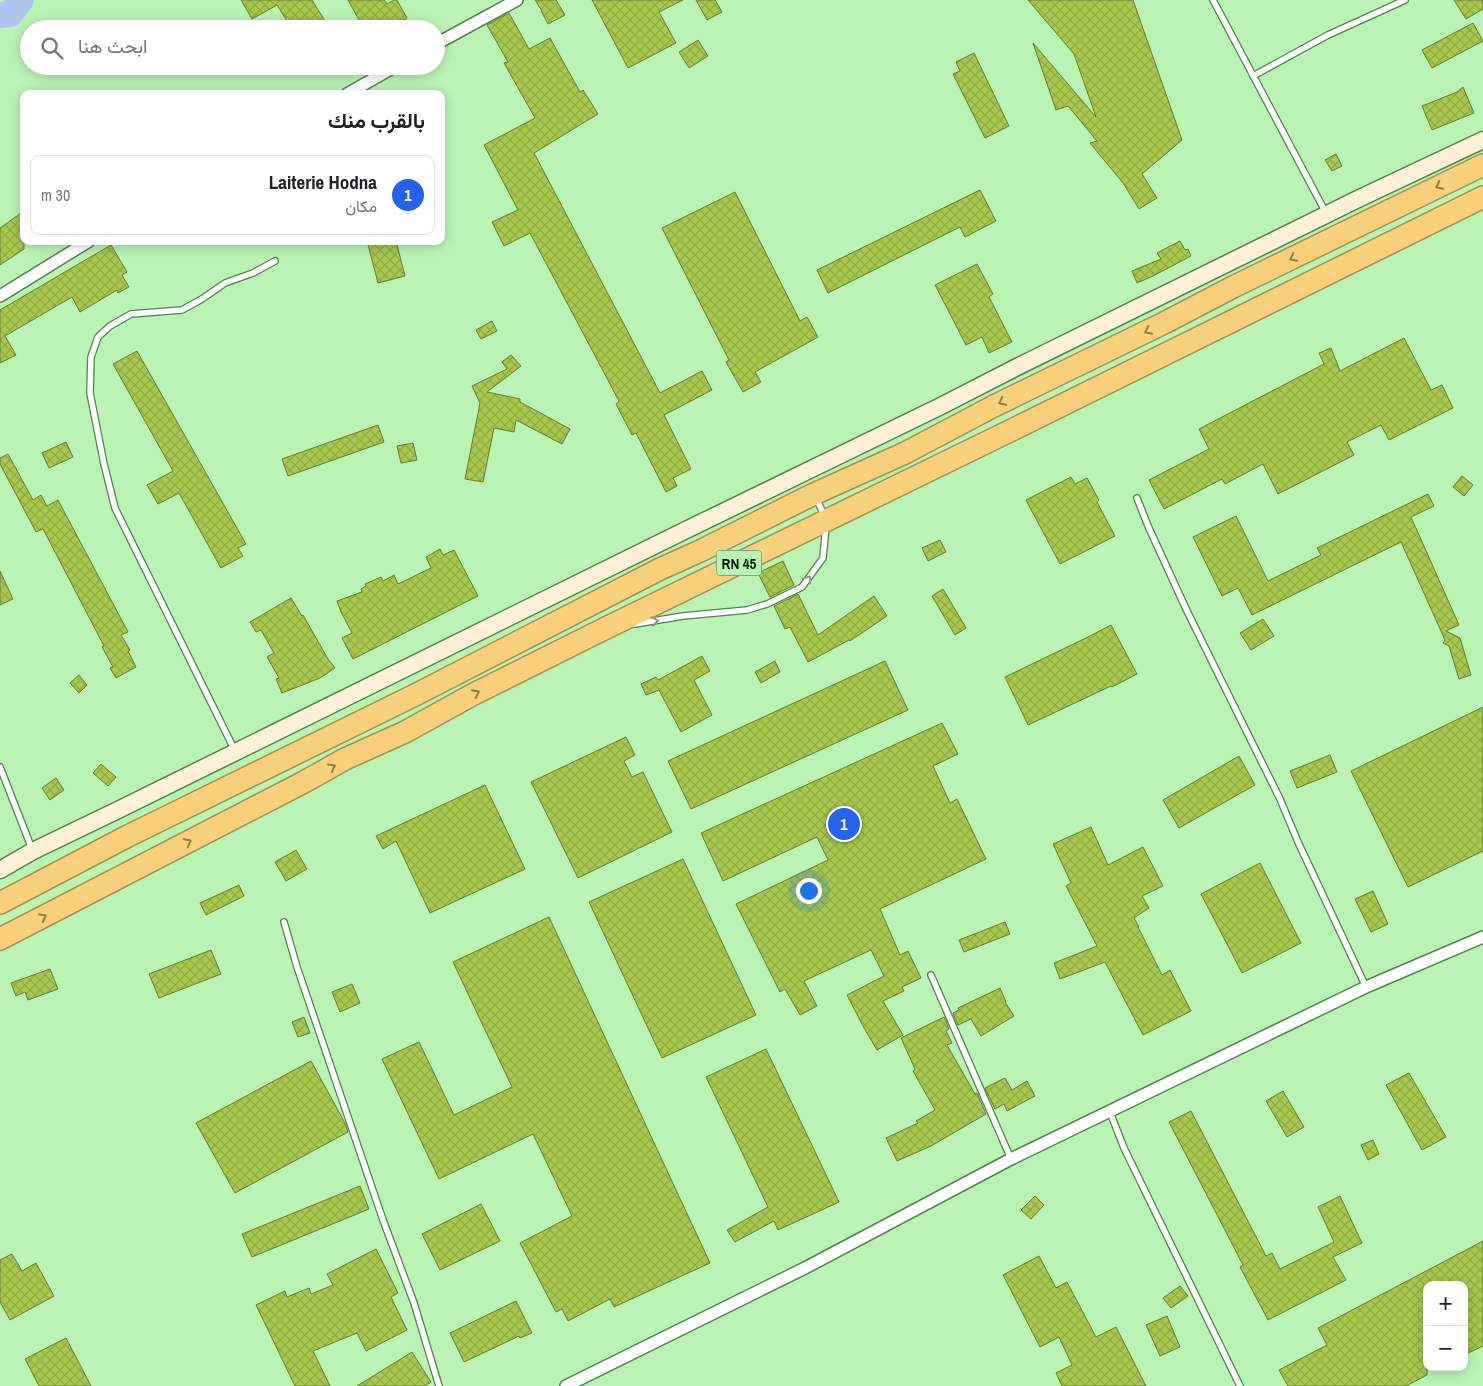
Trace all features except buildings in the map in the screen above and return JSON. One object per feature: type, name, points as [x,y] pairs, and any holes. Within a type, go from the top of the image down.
[{"type":"highway","name":"RN 45","points":[[0,939],[346,759],[405,732],[472,695],[601,616],[660,569],[814,494],[905,453],[994,406],[1483,165]]},
{"type":"highway","name":"RN 45","points":[[0,903],[128,836],[372,717],[601,616],[827,520],[1483,197]]},
{"type":"highway","points":[[1345,232],[1358,258]]},
{"type":"main road","points":[[0,870],[33,851],[941,406],[1327,214],[1483,140]]},
{"type":"street","points":[[445,38],[498,4],[516,0]]},
{"type":"street","points":[[354,90],[380,75]]},
{"type":"street","points":[[0,296],[83,245]]},
{"type":"street","points":[[566,1386],[805,1268],[1011,1159],[1366,987],[1483,937]]},
{"type":"lane","points":[[1213,0],[1327,214]]},
{"type":"lane","points":[[1252,76],[1328,35],[1405,0]]},
{"type":"lane","points":[[236,752],[115,508],[90,393],[91,357],[98,337],[110,326],[131,314],[182,310],[225,283],[253,273],[275,261]]},
{"type":"lane","points":[[601,616],[683,616],[747,610],[767,604],[802,587],[823,558],[827,520],[814,494]]},
{"type":"lane","points":[[1137,498],[1187,611],[1280,799],[1366,987]]},
{"type":"lane","points":[[0,767],[33,851]]},
{"type":"lane","points":[[284,922],[297,967],[383,1220],[414,1304],[439,1386]]},
{"type":"lane","points":[[931,975],[1011,1159]]},
{"type":"lane","points":[[1110,1112],[1128,1156],[1240,1386]]},
{"type":"waterway","points":[[0,15],[10,14],[21,0]]},
{"type":"place","name":"Laiterie Hodna","points":[[844,824]]}]
